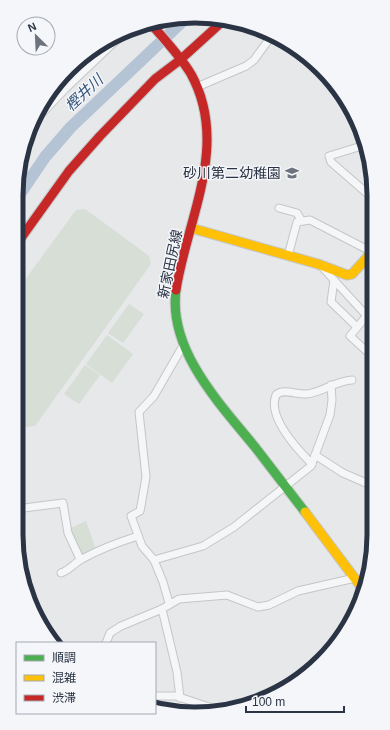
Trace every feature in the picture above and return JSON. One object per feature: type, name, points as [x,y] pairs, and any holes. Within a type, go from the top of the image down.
[{"type":"main road","points":[[23,235],[65,176],[100,136],[155,80],[219,24]]},
{"type":"main road","name":"新家田尻線","points":[[154,28],[191,74],[207,118],[209,148],[205,173],[175,294],[176,320],[184,344],[191,359],[214,394],[360,585]]},
{"type":"main road","points":[[191,228],[321,265],[349,276],[367,256]]},
{"type":"street","points":[[197,87],[246,66],[254,60],[269,40]]},
{"type":"street","points":[[47,107],[92,57]]},
{"type":"street","points":[[360,147],[329,156],[331,162],[367,192]]},
{"type":"street","points":[[279,208],[297,213],[301,220]]},
{"type":"street","points":[[288,256],[297,222],[301,220],[310,220],[367,248]]},
{"type":"street","points":[[321,265],[366,315],[350,336],[367,352]]},
{"type":"street","points":[[341,287],[349,276]]},
{"type":"street","points":[[334,280],[331,302],[357,327]]},
{"type":"street","points":[[169,603],[163,582],[154,560],[144,550],[131,516],[140,511],[146,477],[139,412],[154,396],[184,344]]},
{"type":"street","points":[[312,464],[296,448],[285,431],[278,418],[274,400],[278,393],[308,394],[343,381],[352,380]]},
{"type":"street","points":[[154,560],[203,546],[234,527],[286,488],[312,464],[330,415],[332,400],[331,385]]},
{"type":"street","points":[[315,455],[343,473],[367,483]]},
{"type":"street","points":[[23,508],[63,503],[68,533],[80,559]]},
{"type":"street","points":[[61,574],[70,569],[80,559],[112,544],[138,536]]},
{"type":"street","points":[[106,642],[110,632],[115,629],[162,609],[169,603],[179,599],[227,595],[258,606],[269,605],[298,591],[355,578]]},
{"type":"street","points":[[162,609],[177,672],[180,698]]},
{"type":"street","points":[[156,696],[180,698],[208,707]]},
{"type":"shaded area","points":[[85,209],[149,256],[151,264],[35,426],[26,427],[23,425],[23,282],[76,210]]},
{"type":"shaded area","points":[[129,304],[144,314],[123,343],[108,333]]},
{"type":"shaded area","points":[[107,335],[133,354],[112,383],[86,364]]},
{"type":"shaded area","points":[[85,365],[100,375],[79,404],[64,394]]},
{"type":"shaded area","points":[[86,521],[96,550],[80,556],[69,529]]},
{"type":"waterway","name":"樫井川","points":[[23,190],[45,157],[71,127],[180,23]]},
{"type":"traffic: fast","points":[[176,290],[176,312],[180,334],[188,355],[199,375],[305,512]]},
{"type":"traffic: slow","points":[[191,228],[318,264],[347,275],[352,274],[367,258]]},
{"type":"traffic: slow","points":[[305,512],[360,585]]},
{"type":"traffic: jam","points":[[23,235],[69,171],[100,136],[155,79],[180,60],[219,24]]},
{"type":"traffic: jam","points":[[154,28],[177,54],[191,74],[202,101],[207,128],[206,155],[202,182],[181,263],[176,290]]},
{"type":"place","name":"砂川第二幼稚園","points":[[292,173]]}]
